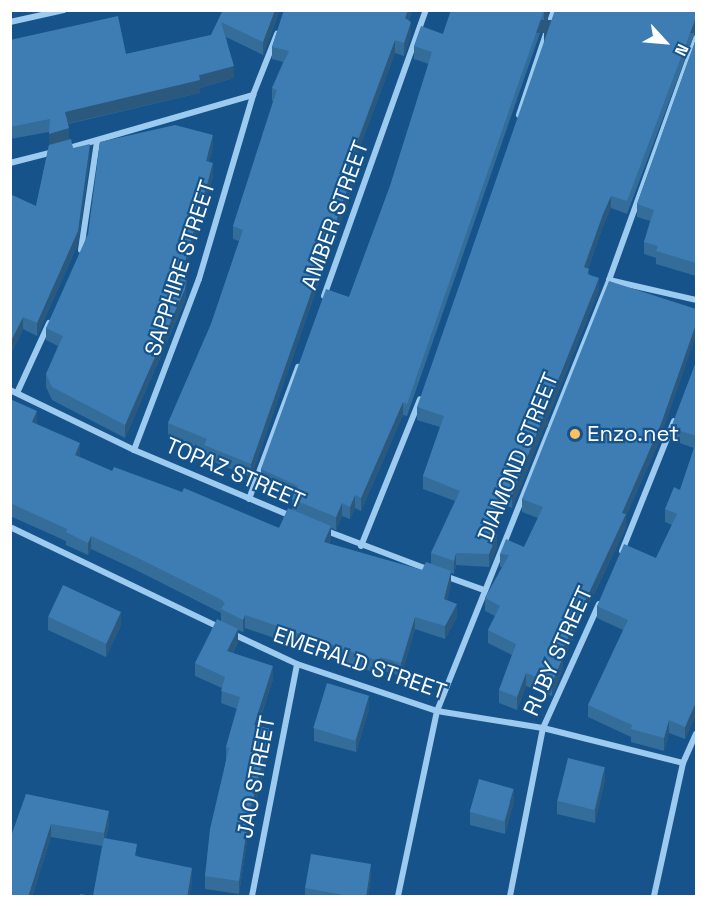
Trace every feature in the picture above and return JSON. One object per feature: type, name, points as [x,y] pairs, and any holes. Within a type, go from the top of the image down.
[{"type":"street","name":"AMBER STREET","points":[[323,300],[426,10]]},
{"type":"street","points":[[517,119],[554,10]]},
{"type":"street","points":[[10,22],[62,11]]},
{"type":"street","name":"SAPPHIRE STREET","points":[[134,450],[199,279],[253,95],[282,21]]},
{"type":"street","name":"DIAMOND STREET","points":[[398,897],[437,711],[609,280],[696,38]]},
{"type":"street","points":[[10,163],[97,141],[253,95]]},
{"type":"street","points":[[78,256],[97,141]]},
{"type":"street","points":[[609,280],[696,300]]},
{"type":"street","points":[[17,393],[50,319]]},
{"type":"street","points":[[249,499],[302,355]]},
{"type":"street","name":"TOPAZ STREET","points":[[10,390],[134,450],[300,520]]},
{"type":"street","points":[[361,546],[422,393]]},
{"type":"street","points":[[618,559],[676,415]]},
{"type":"street","name":"EMERALD STREET","points":[[10,527],[297,664],[437,711],[543,728],[683,763]]},
{"type":"street","name":"TOPAZ STREET","points":[[320,529],[484,590]]},
{"type":"street","name":"RUBY STREET","points":[[510,897],[543,728],[602,599]]},
{"type":"street","name":"JAO STREET","points":[[252,897],[297,664]]},
{"type":"street","points":[[654,897],[683,763],[696,734]]},
{"type":"building","points":[[223,10],[275,10],[263,42],[221,22],[234,66],[199,75],[200,80],[65,112],[69,128],[49,134],[50,119],[10,127],[10,40],[118,16],[126,54],[211,35]]},
{"type":"building","points":[[284,10],[408,10],[405,18],[411,22],[404,43],[395,40],[360,134],[348,168],[354,170],[251,464],[204,445],[207,439],[168,423],[211,324],[243,230],[233,226],[277,90],[272,88],[289,51],[272,47]]},
{"type":"building","points":[[451,10],[544,10],[407,404],[403,402],[361,498],[355,495],[350,507],[342,503],[336,517],[292,499],[298,486],[261,469],[326,289],[349,297],[390,186],[432,52],[414,46],[421,26],[443,34]]},
{"type":"building","points":[[555,10],[696,10],[696,22],[695,20],[627,201],[611,196],[603,214],[584,267],[589,269],[587,274],[599,278],[512,495],[505,492],[488,531],[497,535],[489,554],[456,553],[454,561],[431,553],[460,491],[423,476],[444,416],[417,407]]},
{"type":"building","points":[[696,39],[696,263],[656,251],[658,246],[644,242],[654,210],[637,204]]},
{"type":"building","points":[[175,125],[213,135],[206,161],[213,163],[184,265],[187,266],[185,289],[125,425],[52,387],[46,374],[63,336],[46,328],[88,234],[100,142]]},
{"type":"building","points":[[71,139],[73,148],[90,144],[78,231],[37,323],[23,317],[10,343],[10,194],[36,206],[49,145]]},
{"type":"building","points":[[609,281],[696,309],[696,324],[661,424],[622,513],[626,514],[560,655],[563,657],[552,683],[526,673],[517,697],[499,690],[516,644],[488,630],[500,606],[485,598],[509,555],[500,554],[506,539],[524,547],[543,507],[522,499]]},
{"type":"building","points":[[696,362],[696,436],[671,428]]},
{"type":"building","points":[[10,399],[37,411],[32,422],[80,443],[75,455],[112,471],[114,467],[182,492],[184,488],[279,528],[288,508],[331,526],[324,542],[422,570],[426,562],[451,571],[444,599],[457,604],[445,626],[415,617],[401,663],[380,657],[379,661],[245,615],[243,620],[221,609],[225,603],[220,599],[91,536],[88,543],[66,532],[67,529],[10,503]]},
{"type":"building","points":[[696,442],[696,702],[685,727],[669,720],[664,738],[631,729],[632,725],[588,705],[628,620],[597,606],[624,544],[656,558],[677,514],[665,509],[674,487],[680,490]]},
{"type":"building","points":[[63,585],[121,612],[106,644],[48,617]]},
{"type":"building","points":[[217,619],[238,629],[227,651],[273,666],[254,725],[271,729],[249,814],[239,881],[205,876],[210,829],[229,748],[226,747],[240,697],[221,691],[225,677],[195,663]]},
{"type":"building","points":[[327,683],[369,696],[355,741],[313,728]]},
{"type":"building","points":[[568,758],[605,767],[594,810],[557,801]]},
{"type":"building","points":[[479,779],[514,789],[504,822],[470,812]]},
{"type":"building","points":[[26,794],[109,811],[104,833],[51,824],[28,897],[10,897],[10,839]]},
{"type":"building","points":[[104,838],[137,844],[135,856],[192,868],[187,897],[80,897],[80,894],[93,896]]},
{"type":"building","points":[[311,854],[371,864],[366,897],[305,888]]},
{"type":"place","name":"Enzo.net","points":[[575,434]]}]
